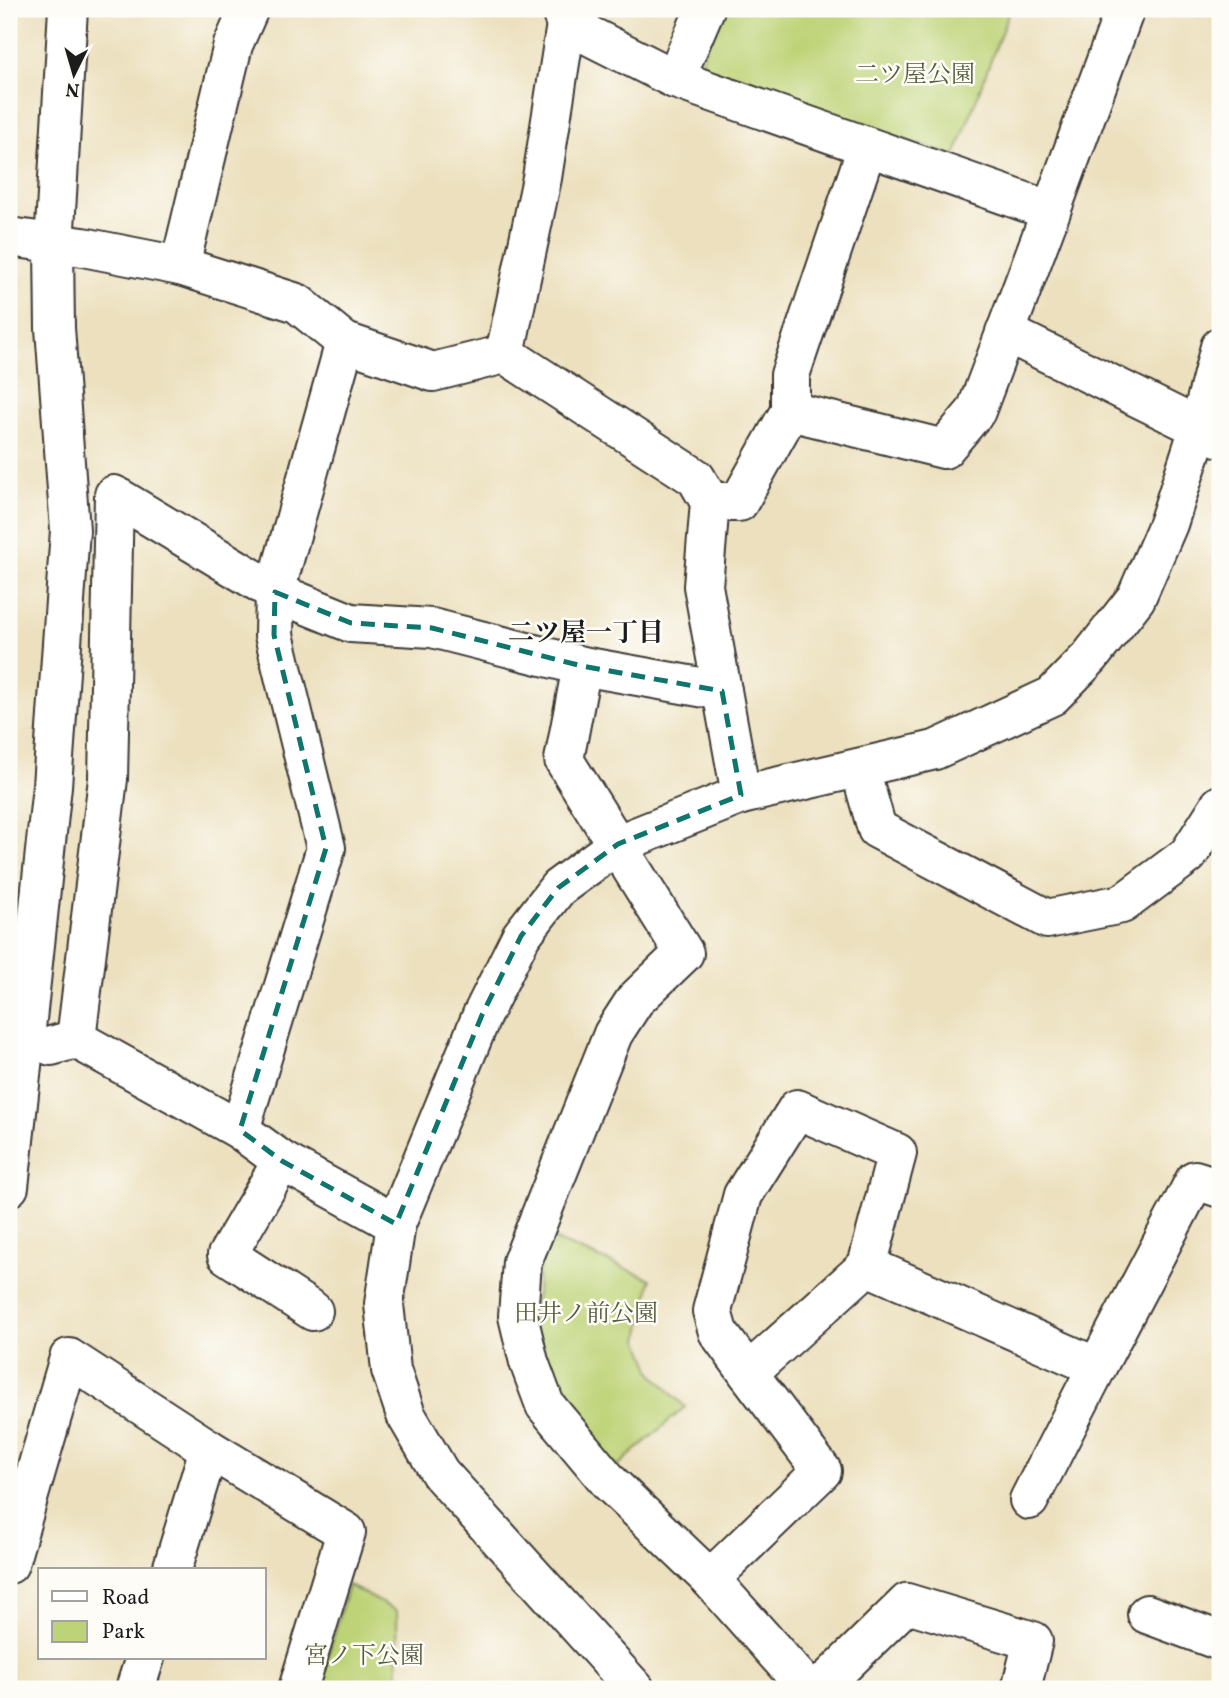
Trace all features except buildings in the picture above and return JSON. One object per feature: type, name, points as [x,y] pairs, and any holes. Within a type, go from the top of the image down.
[{"type":"street","points":[[9,1187],[52,786],[70,530],[55,328],[31,241],[68,9]]},
{"type":"street","points":[[180,266],[233,45],[249,9]]},
{"type":"street","points":[[676,79],[705,9]]},
{"type":"street","points":[[790,411],[944,449],[976,411],[1125,9]]},
{"type":"street","points":[[505,354],[542,178],[563,17],[676,79],[1051,211]]},
{"type":"street","points":[[710,502],[739,502],[790,411],[790,375],[867,146]]},
{"type":"street","points":[[31,241],[83,247],[180,266],[296,303],[345,342],[433,372],[505,354],[696,478],[710,502],[704,586],[741,795]]},
{"type":"street","points":[[1006,332],[1210,433]]},
{"type":"street","points":[[240,1130],[326,848],[274,635],[275,592],[345,342]]},
{"type":"street","points":[[635,1689],[440,1473],[406,1415],[391,1370],[384,1304],[397,1224],[482,1015],[521,936],[558,888],[618,844],[741,795],[935,750],[1052,696],[1090,657],[1136,598],[1210,433],[1220,347]]},
{"type":"street","points":[[76,1039],[107,779],[114,495],[275,592],[351,623],[432,628],[582,666],[722,691]]},
{"type":"street","points":[[582,666],[564,760],[684,953],[635,1000],[613,1034],[522,1262],[518,1316],[529,1362],[545,1405],[610,1483],[710,1579],[808,1689]]},
{"type":"street","points":[[860,769],[877,830],[1047,919],[1122,904],[1188,855],[1220,805]]},
{"type":"street","points":[[23,1054],[76,1039],[240,1130],[282,1161],[397,1224]]},
{"type":"street","points":[[710,1579],[822,1471],[748,1373],[718,1332],[712,1311],[743,1195],[797,1109],[898,1153],[867,1266],[748,1373]]},
{"type":"street","points":[[282,1161],[227,1255],[313,1311]]},
{"type":"street","points":[[1029,1500],[1195,1180],[1220,1188]]},
{"type":"street","points":[[867,1266],[1097,1367]]},
{"type":"street","points":[[9,1564],[69,1358],[209,1449],[346,1532],[298,1689]]},
{"type":"street","points":[[173,1568],[209,1449]]},
{"type":"street","points":[[819,1689],[907,1603],[1033,1641],[1020,1689]]},
{"type":"street","points":[[1147,1614],[1220,1641]]},
{"type":"street","points":[[135,1689],[144,1660]]},
{"type":"highlighted area","points":[[275,592],[351,623],[432,628],[582,666],[722,691],[741,795],[618,844],[558,888],[521,936],[482,1015],[396,1224],[282,1161],[240,1130],[326,848],[274,635]]},
{"type":"green space","name":"二ツ屋公園","points":[[721,9],[1010,9],[955,156],[706,76],[702,57]]},
{"type":"green space","name":"田井ノ前公園","points":[[543,1235],[651,1279],[639,1339],[653,1374],[685,1407],[612,1471],[574,1428],[532,1336]]},
{"type":"green space","name":"宮ノ下公園","points":[[348,1585],[397,1611],[398,1689],[319,1689]]},
{"type":"district","name":"二ツ屋一丁目","points":[[586,632]]}]
